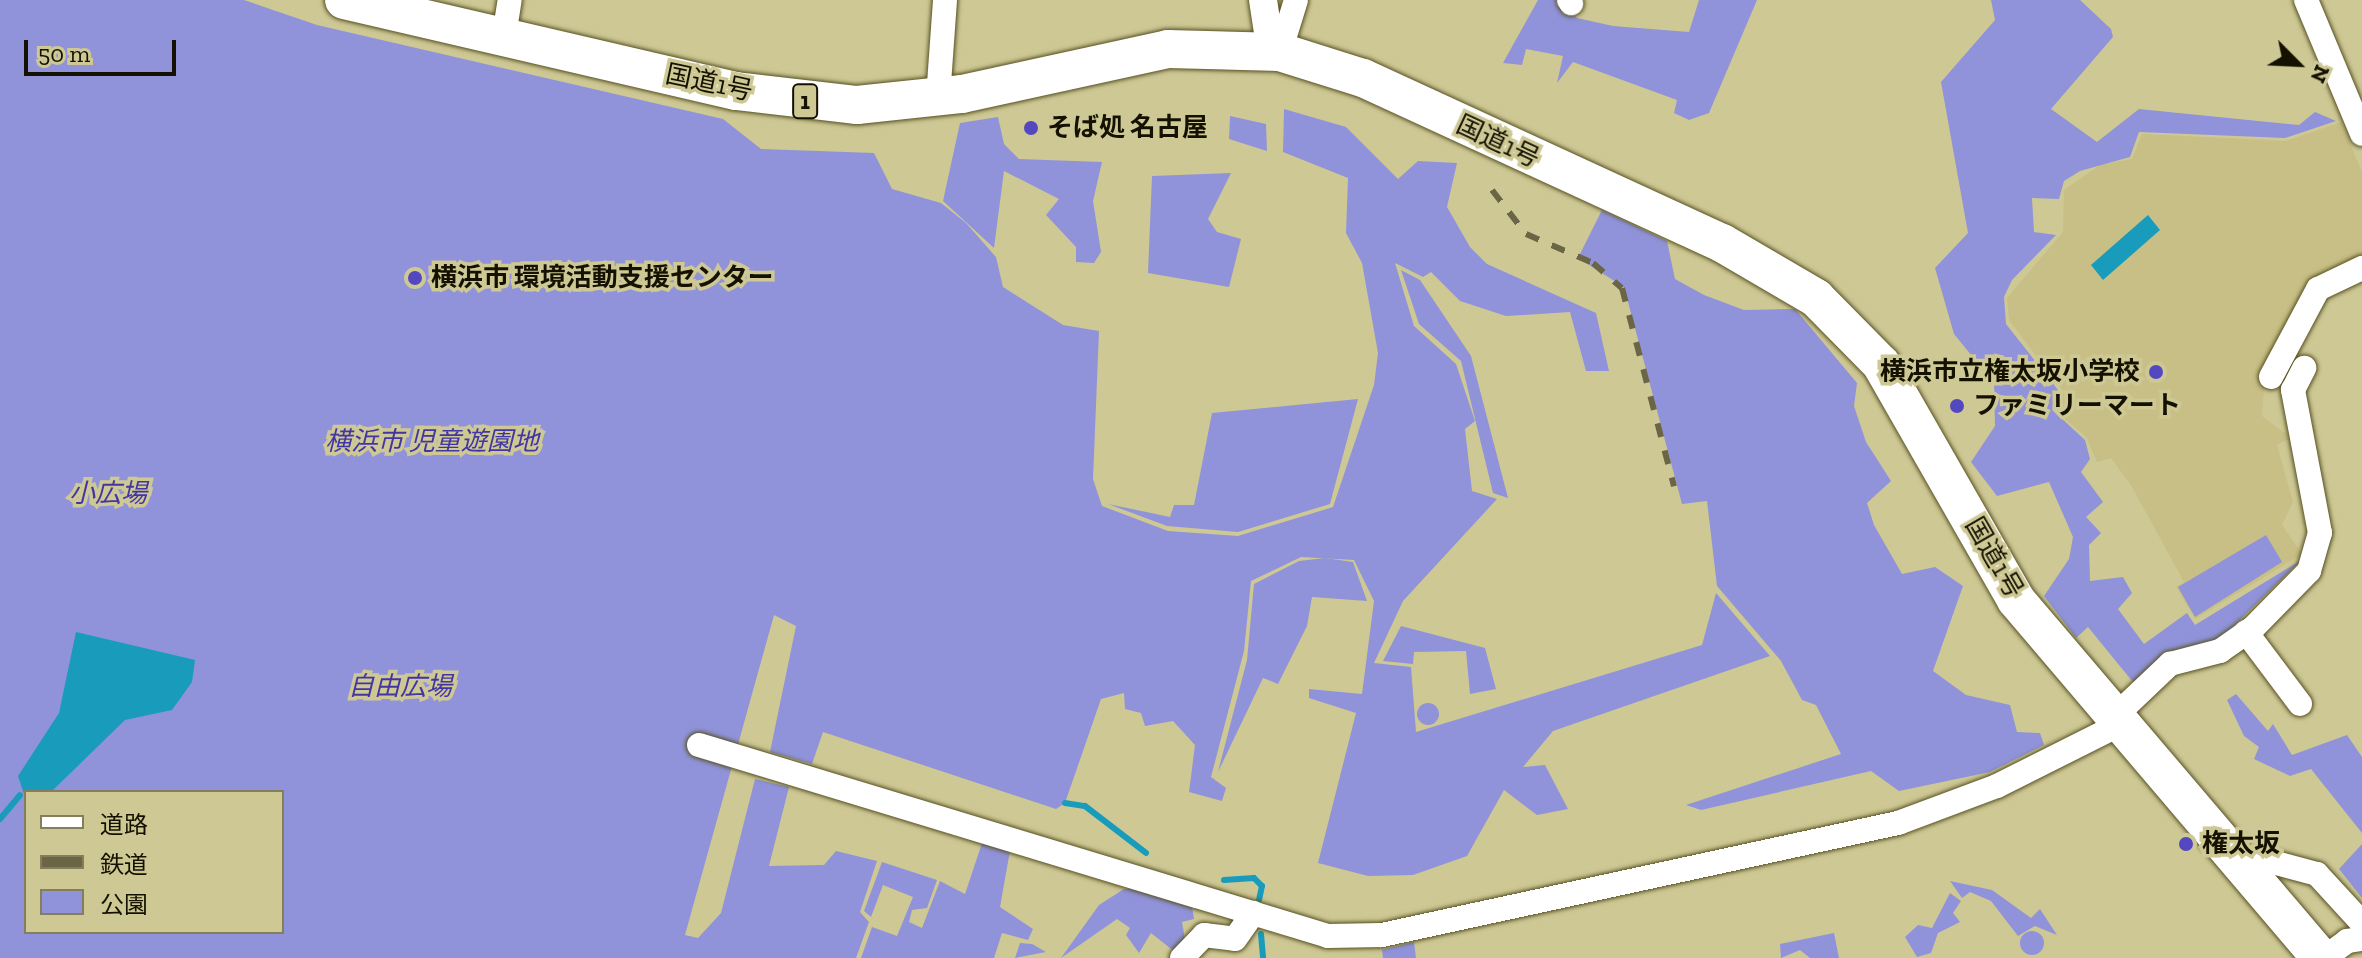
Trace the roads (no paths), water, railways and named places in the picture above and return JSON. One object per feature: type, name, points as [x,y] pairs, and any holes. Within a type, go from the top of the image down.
[{"type":"highway","name":"国道1号","points":[[344,0],[507,18],[783,98],[857,105],[938,98],[1168,49],[1276,52],[1363,78],[1722,243],[1816,298],[1881,364],[2016,600],[2116,722],[2323,958]]},
{"type":"street","points":[[938,98],[945,0]]},
{"type":"street","points":[[1263,0],[1276,52]]},
{"type":"street","points":[[1276,52],[1296,0]]},
{"type":"street","points":[[2306,0],[2362,134]]},
{"type":"street","points":[[2271,377],[2317,290],[2362,268]]},
{"type":"street","points":[[699,745],[1328,936],[1382,935],[1778,852],[1912,818],[1997,786],[2116,722],[2170,664],[2220,651],[2296,587],[2317,555],[2293,390],[2304,368]]},
{"type":"street","points":[[2246,632],[2300,704]]},
{"type":"street","points":[[2245,872],[2261,859],[2317,874],[2362,923]]},
{"type":"street","points":[[1182,958],[1204,935],[1235,939],[1253,913]]},
{"type":"street","points":[[2323,958],[2347,941],[2362,939]]},
{"type":"waterway","points":[[0,819],[20,795]]},
{"type":"waterway","points":[[1065,803],[1085,806],[1146,853]]},
{"type":"waterway","points":[[1224,880],[1254,878],[1262,886],[1259,900]]},
{"type":"waterway","points":[[1261,934],[1263,958]]},
{"type":"railway","points":[[1492,190],[1526,234],[1593,263],[1622,288],[1674,486]]},
{"type":"place","name":"そば処 名古屋","points":[[1031,128]]},
{"type":"place","name":"横浜市 環境活動支援センター","points":[[415,278]]},
{"type":"place","name":"横浜市立権太坂小学校","points":[[2156,372]]},
{"type":"place","name":"ファミリーマート","points":[[1957,406]]},
{"type":"place","name":"権太坂","points":[[2186,844]]},
{"type":"park label","name":"横浜市 児童遊園地","points":[[432,442]]},
{"type":"park label","name":"小広場","points":[[108,494]]},
{"type":"park label","name":"自由広場","points":[[400,687]]}]
